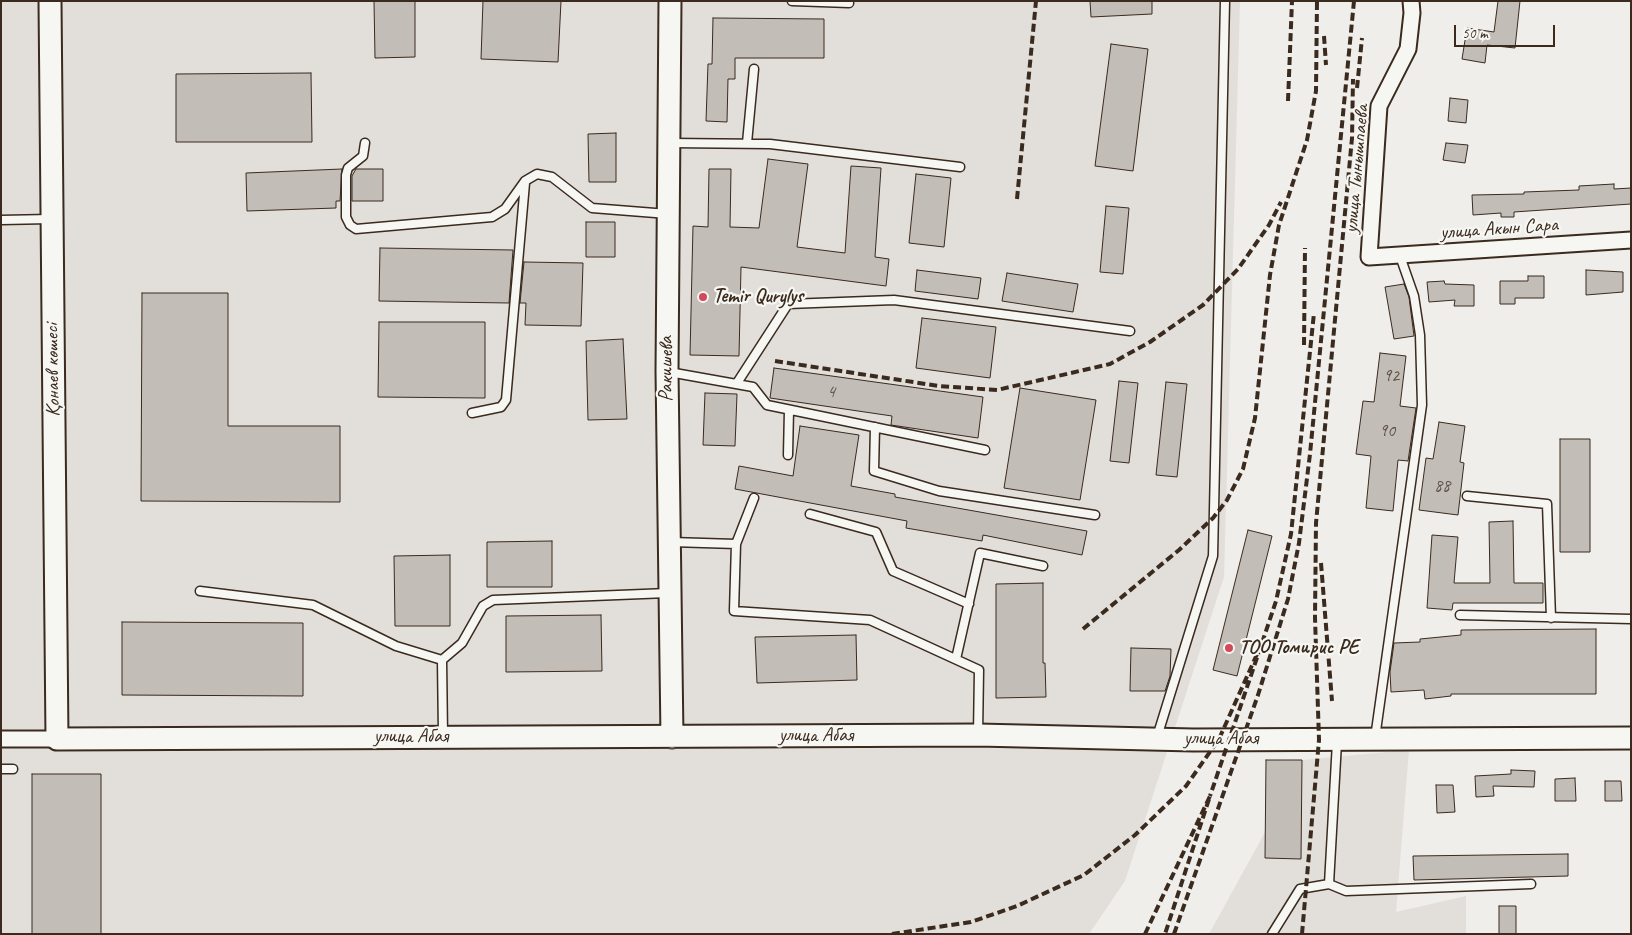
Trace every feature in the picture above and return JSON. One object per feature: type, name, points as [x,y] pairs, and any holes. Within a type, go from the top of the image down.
[{"type":"street","name":"Қонаев көшесі","points":[[50,1],[57,739]]},
{"type":"street","name":"Ракишева","points":[[670,1],[667,371],[672,737]]},
{"type":"street","name":"улица Тынышпаева","points":[[1369,257],[1379,106],[1408,49],[1412,13],[1411,1]]},
{"type":"street","name":"улица Акын Сара","points":[[1369,257],[1631,240]]},
{"type":"street","name":"улица Абая","points":[[1,740],[978,735],[1156,739],[1337,740],[1631,738]]},
{"type":"lane","points":[[792,1],[849,4]]},
{"type":"lane","points":[[1156,739],[1213,556],[1224,1]]},
{"type":"lane","points":[[747,143],[754,69]]},
{"type":"lane","points":[[365,143],[363,156],[348,168],[346,176],[346,217],[350,225],[356,229],[492,217],[505,209],[525,181],[537,174],[552,177],[592,208],[668,214]]},
{"type":"lane","points":[[668,143],[747,143],[960,167]]},
{"type":"lane","points":[[472,413],[501,407],[506,400],[525,181]]},
{"type":"lane","points":[[1,220],[52,219]]},
{"type":"lane","points":[[1375,740],[1422,405],[1420,335],[1414,296],[1400,256]]},
{"type":"lane","points":[[737,383],[788,304],[894,300],[1130,331]]},
{"type":"lane","points":[[667,371],[753,387],[767,405],[984,450]]},
{"type":"lane","points":[[788,455],[789,410]]},
{"type":"lane","points":[[875,427],[874,471],[939,491],[1095,515]]},
{"type":"lane","points":[[1467,496],[1547,504],[1551,618]]},
{"type":"lane","points":[[754,498],[736,544],[734,611],[870,620],[979,670],[978,735]]},
{"type":"lane","points":[[810,514],[876,532],[893,571],[969,604]]},
{"type":"lane","points":[[669,542],[736,544]]},
{"type":"lane","points":[[956,659],[980,553],[1044,566]]},
{"type":"lane","points":[[200,591],[313,605],[396,646],[442,660]]},
{"type":"lane","points":[[442,660],[462,643],[483,606],[493,600],[670,593]]},
{"type":"lane","points":[[1460,615],[1631,620]]},
{"type":"lane","points":[[442,660],[443,737]]},
{"type":"lane","points":[[1329,884],[1337,740]]},
{"type":"lane","points":[[1,769],[12,769]]},
{"type":"lane","points":[[1272,934],[1300,889],[1329,884],[1346,891],[1531,884]]},
{"type":"shaded area","points":[[1,1],[1240,1],[1224,577],[1125,881],[1089,934],[1,934]]},
{"type":"shaded area","points":[[1409,750],[1396,912],[1466,896],[1466,934],[1209,934],[1302,765],[1302,760]]},
{"type":"building","points":[[374,1],[415,1],[415,57],[375,58]]},
{"type":"building","points":[[483,1],[561,1],[558,62],[481,59]]},
{"type":"building","points":[[1090,1],[1152,1],[1152,14],[1091,17]]},
{"type":"building","points":[[1498,1],[1520,1],[1515,48],[1487,45],[1485,63],[1462,59],[1467,28],[1494,32]]},
{"type":"building","points":[[713,18],[824,19],[824,58],[735,58],[735,79],[728,79],[727,122],[706,121],[708,64],[712,64]]},
{"type":"building","points":[[1111,44],[1148,49],[1133,171],[1095,166]]},
{"type":"building","points":[[311,73],[312,142],[176,142],[176,74]]},
{"type":"building","points":[[1450,98],[1468,100],[1466,123],[1448,121]]},
{"type":"building","points":[[616,133],[616,182],[589,182],[588,134]]},
{"type":"building","points":[[1446,143],[1468,145],[1465,163],[1443,160]]},
{"type":"building","points":[[768,159],[808,164],[797,247],[845,253],[851,166],[881,168],[875,257],[889,259],[886,286],[741,267],[739,356],[690,355],[693,226],[708,227],[709,169],[731,169],[730,227],[759,228]]},
{"type":"building","points":[[342,169],[340,201],[336,201],[336,208],[247,211],[246,173]]},
{"type":"building","points":[[356,169],[383,169],[383,201],[352,201],[352,176]]},
{"type":"building","points":[[916,174],[951,178],[944,247],[909,243]]},
{"type":"building","points":[[1614,184],[1614,189],[1631,188],[1631,204],[1514,212],[1514,217],[1501,217],[1501,213],[1473,215],[1472,195],[1579,190],[1579,186]]},
{"type":"building","points":[[1106,206],[1129,208],[1123,274],[1100,272]]},
{"type":"building","points":[[586,222],[615,222],[615,257],[586,257]]},
{"type":"building","points":[[380,248],[513,250],[509,303],[379,301]]},
{"type":"building","points":[[524,262],[583,263],[581,326],[525,325],[526,303],[520,303]]},
{"type":"building","points":[[917,270],[981,278],[978,299],[915,291]]},
{"type":"building","points":[[1586,270],[1623,272],[1623,292],[1586,295]]},
{"type":"building","points":[[1007,273],[1078,284],[1073,312],[1002,301]]},
{"type":"building","points":[[1528,276],[1544,276],[1544,298],[1515,298],[1515,304],[1500,304],[1500,281],[1528,281]]},
{"type":"building","points":[[1444,281],[1445,284],[1474,285],[1474,306],[1454,306],[1455,300],[1429,302],[1427,282]]},
{"type":"building","points":[[1404,284],[1409,297],[1414,336],[1394,339],[1385,287]]},
{"type":"building","points":[[142,293],[228,293],[228,426],[340,426],[340,502],[141,501]]},
{"type":"building","points":[[922,318],[996,327],[990,378],[916,368]]},
{"type":"building","points":[[379,322],[485,322],[485,398],[378,397]]},
{"type":"building","points":[[623,339],[627,419],[588,420],[586,341]]},
{"type":"building","points":[[1380,353],[1406,356],[1400,406],[1416,408],[1408,461],[1398,460],[1393,511],[1366,508],[1371,456],[1356,454],[1363,401],[1374,402]]},
{"type":"building","points":[[774,368],[983,397],[978,438],[891,425],[892,416],[770,398]]},
{"type":"building","points":[[1119,381],[1138,383],[1129,463],[1110,461]]},
{"type":"building","points":[[1166,382],[1187,384],[1177,477],[1156,475]]},
{"type":"building","points":[[1020,388],[1096,400],[1080,500],[1004,488]]},
{"type":"building","points":[[705,393],[737,394],[735,446],[703,445]]},
{"type":"building","points":[[1439,422],[1465,426],[1460,462],[1464,463],[1458,515],[1419,510],[1426,458],[1433,459]]},
{"type":"building","points":[[800,426],[859,435],[851,486],[895,494],[895,497],[1087,531],[1082,555],[983,535],[982,541],[906,528],[907,521],[735,489],[739,466],[793,476]]},
{"type":"building","points":[[1560,439],[1590,439],[1590,552],[1560,552]]},
{"type":"building","points":[[1513,521],[1514,583],[1543,583],[1543,603],[1453,603],[1452,610],[1427,608],[1432,535],[1458,537],[1454,583],[1490,583],[1489,522]]},
{"type":"building","points":[[1248,530],[1272,536],[1237,676],[1213,670]]},
{"type":"building","points":[[552,541],[552,587],[487,587],[487,542]]},
{"type":"building","points":[[450,555],[450,626],[395,626],[394,556]]},
{"type":"building","points":[[1043,583],[1043,663],[1045,663],[1046,697],[996,698],[996,584]]},
{"type":"building","points":[[601,615],[602,671],[506,672],[506,616]]},
{"type":"building","points":[[122,622],[303,623],[303,696],[122,695]]},
{"type":"building","points":[[1596,629],[1596,694],[1451,694],[1451,696],[1425,699],[1424,690],[1391,692],[1390,672],[1394,643],[1420,642],[1420,639],[1461,635],[1461,630]]},
{"type":"building","points":[[856,635],[857,680],[757,683],[755,637]]},
{"type":"building","points":[[1131,648],[1171,649],[1170,676],[1165,691],[1130,691]]},
{"type":"building","points":[[1266,760],[1302,760],[1301,859],[1265,858]]},
{"type":"building","points":[[1511,770],[1535,771],[1534,787],[1493,786],[1494,796],[1476,797],[1475,776],[1511,774]]},
{"type":"building","points":[[32,774],[101,774],[101,934],[32,934]]},
{"type":"building","points":[[1575,778],[1576,801],[1555,801],[1555,779]]},
{"type":"building","points":[[1605,781],[1621,781],[1622,801],[1605,801]]},
{"type":"building","points":[[1436,785],[1453,785],[1455,812],[1437,813]]},
{"type":"building","points":[[1568,854],[1568,876],[1414,880],[1413,856]]},
{"type":"building","points":[[1499,906],[1516,906],[1516,934],[1499,934]]},
{"type":"railway","points":[[1017,199],[1036,1]]},
{"type":"railway","points":[[1288,101],[1292,1]]},
{"type":"railway","points":[[1083,629],[1179,550],[1213,518],[1227,500],[1243,469],[1255,418],[1270,275],[1279,225],[1307,140],[1316,91],[1317,1]]},
{"type":"railway","points":[[1174,934],[1258,695],[1288,599],[1299,543],[1310,454],[1354,1]]},
{"type":"railway","points":[[1324,36],[1326,65]]},
{"type":"railway","points":[[1357,88],[1362,38]]},
{"type":"railway","points":[[1302,934],[1319,740],[1315,618],[1316,523],[1352,138],[1353,79]]},
{"type":"railway","points":[[775,361],[939,386],[997,390],[1110,364],[1150,342],[1203,305],[1238,269],[1269,225],[1281,202]]},
{"type":"railway","points":[[1304,345],[1305,248]]},
{"type":"railway","points":[[1262,643],[1276,601],[1291,534],[1314,313]]},
{"type":"railway","points":[[1321,563],[1332,701]]},
{"type":"railway","points":[[892,934],[971,922],[1017,906],[1084,875],[1135,835],[1186,786],[1219,739],[1262,643],[1210,796]]},
{"type":"railway","points":[[1145,934],[1210,796],[1165,934]]},
{"type":"place","name":"Temir Qurylys","points":[[703,297]]},
{"type":"place","name":"ТОО Томирис РЕ","points":[[1229,648]]}]
